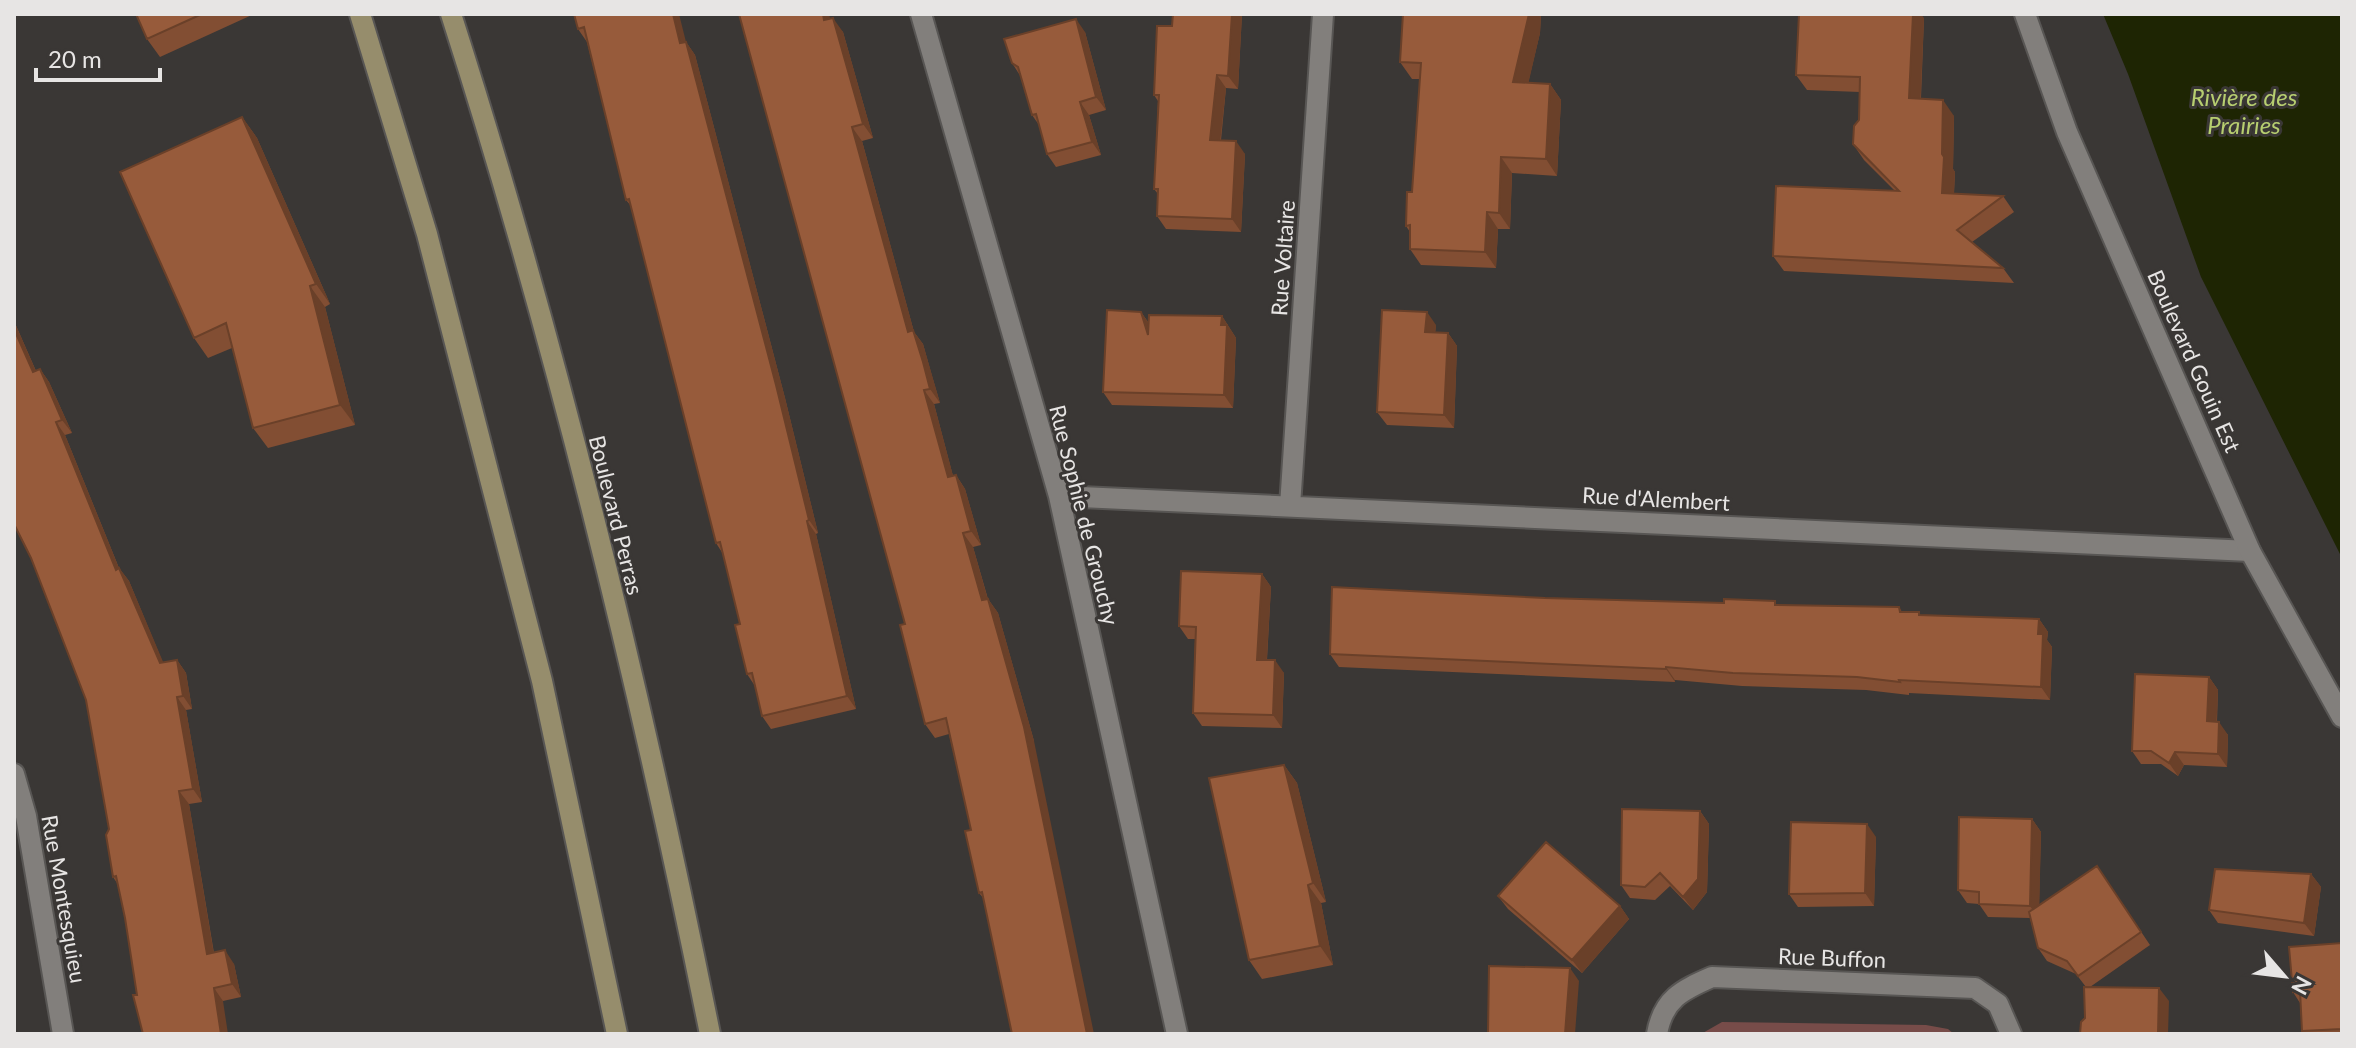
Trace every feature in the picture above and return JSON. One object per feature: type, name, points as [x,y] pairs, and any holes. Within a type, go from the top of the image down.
[{"type":"main road","points":[[360,14],[427,234],[542,681],[617,1034]]},
{"type":"main road","name":"Boulevard Perras","points":[[451,14],[549,346],[678,877],[710,1034]]},
{"type":"street","name":"Rue Sophie de Grouchy","points":[[921,14],[1059,496],[1177,1034]]},
{"type":"street","name":"Rue Voltaire","points":[[1290,506],[1323,14]]},
{"type":"street","name":"Boulevard Gouin Est","points":[[2025,14],[2067,132],[2250,551],[2342,717]]},
{"type":"street","name":"Rue d'Alembert","points":[[1059,496],[2250,551]]},
{"type":"street","name":"Rue Montesquieu","points":[[14,774],[63,1034]]},
{"type":"street","name":"Rue Buffon","points":[[1657,1034],[1660,1016],[1682,990],[1712,977],[1975,988],[1998,1004],[2011,1034]]},
{"type":"shaded area","points":[[1722,1022],[1926,1025],[1948,1029],[1954,1034],[1701,1034]]},
{"type":"water","name":"Rivière des Prairies","points":[[2103,14],[2342,14],[2342,558],[2201,277],[2128,74]]},
{"type":"building","points":[[136,14],[202,14],[147,39]]},
{"type":"building","points":[[574,14],[673,14],[680,43],[686,42],[776,385],[847,696],[762,716],[752,673],[747,674],[735,625],[740,624],[720,542],[716,543],[584,27],[578,29]]},
{"type":"building","points":[[739,14],[823,14],[824,20],[833,18],[863,124],[852,127],[908,332],[913,330],[923,362],[930,389],[924,390],[948,477],[956,475],[971,531],[963,533],[982,600],[988,599],[1024,727],[1087,1034],[1012,1034],[982,892],[979,893],[965,831],[971,830],[946,718],[925,724],[900,625],[905,624]]},
{"type":"building","points":[[1173,14],[1232,14],[1228,76],[1217,75],[1210,140],[1236,141],[1232,219],[1157,216],[1158,189],[1154,189],[1159,95],[1154,95],[1157,26],[1172,26]]},
{"type":"building","points":[[1403,14],[1529,14],[1513,82],[1550,84],[1546,159],[1501,157],[1499,213],[1487,212],[1485,252],[1410,249],[1410,225],[1406,226],[1407,192],[1412,192],[1421,63],[1400,62]]},
{"type":"building","points":[[1799,14],[1913,14],[1909,98],[1943,100],[1942,193],[2003,196],[1957,230],[2003,268],[1773,256],[1776,186],[1899,191],[1853,144],[1854,126],[1859,120],[1860,77],[1796,75]]},
{"type":"building","points":[[1076,19],[1096,97],[1080,102],[1092,142],[1047,154],[1036,114],[1032,115],[1018,67],[1012,63],[1004,39]]},
{"type":"building","points":[[242,117],[316,284],[310,286],[340,405],[253,428],[226,323],[194,338],[120,172]]},
{"type":"building","points":[[1107,310],[1141,312],[1148,335],[1149,315],[1222,316],[1221,325],[1227,325],[1224,395],[1103,392]]},
{"type":"building","points":[[1382,310],[1427,312],[1425,332],[1448,333],[1444,415],[1377,412]]},
{"type":"building","points":[[14,329],[33,372],[40,369],[62,420],[56,422],[116,570],[119,568],[160,663],[177,660],[183,696],[177,697],[193,789],[179,791],[207,954],[225,950],[232,984],[214,988],[221,1034],[143,1034],[133,995],[137,995],[125,918],[116,876],[113,877],[106,835],[109,829],[86,700],[31,558],[14,524]]},
{"type":"building","points":[[1181,571],[1262,574],[1257,660],[1275,660],[1273,715],[1193,713],[1196,627],[1179,626]]},
{"type":"building","points":[[1332,587],[1545,598],[1724,603],[1724,599],[1775,601],[1775,605],[1899,607],[1900,612],[1919,612],[1919,615],[2039,619],[2038,634],[2043,634],[2041,687],[1900,682],[1666,667],[1330,654]]},
{"type":"building","points":[[2135,674],[2209,677],[2207,721],[2219,722],[2218,754],[2175,752],[2169,763],[2151,751],[2132,751]]},
{"type":"building","points":[[1284,765],[1313,883],[1308,885],[1320,946],[1249,960],[1209,778]]},
{"type":"building","points":[[1622,809],[1700,811],[1698,879],[1683,897],[1660,873],[1645,887],[1621,885]]},
{"type":"building","points":[[1959,817],[2032,819],[2030,906],[1979,904],[1979,892],[1958,890]]},
{"type":"building","points":[[1791,822],[1867,824],[1865,893],[1789,894]]},
{"type":"building","points":[[1546,842],[1620,906],[1572,960],[1498,896]]},
{"type":"building","points":[[2097,866],[2141,932],[2078,976],[2067,961],[2038,948],[2029,912]]},
{"type":"building","points":[[2215,869],[2311,874],[2304,923],[2209,910]]},
{"type":"building","points":[[2342,943],[2342,1029],[2302,1031],[2300,991],[2293,992],[2289,947]]},
{"type":"building","points":[[1489,966],[1570,968],[1565,1034],[1488,1034]]},
{"type":"building","points":[[2084,987],[2159,988],[2158,1034],[2080,1034],[2081,1022],[2085,1018]]}]
